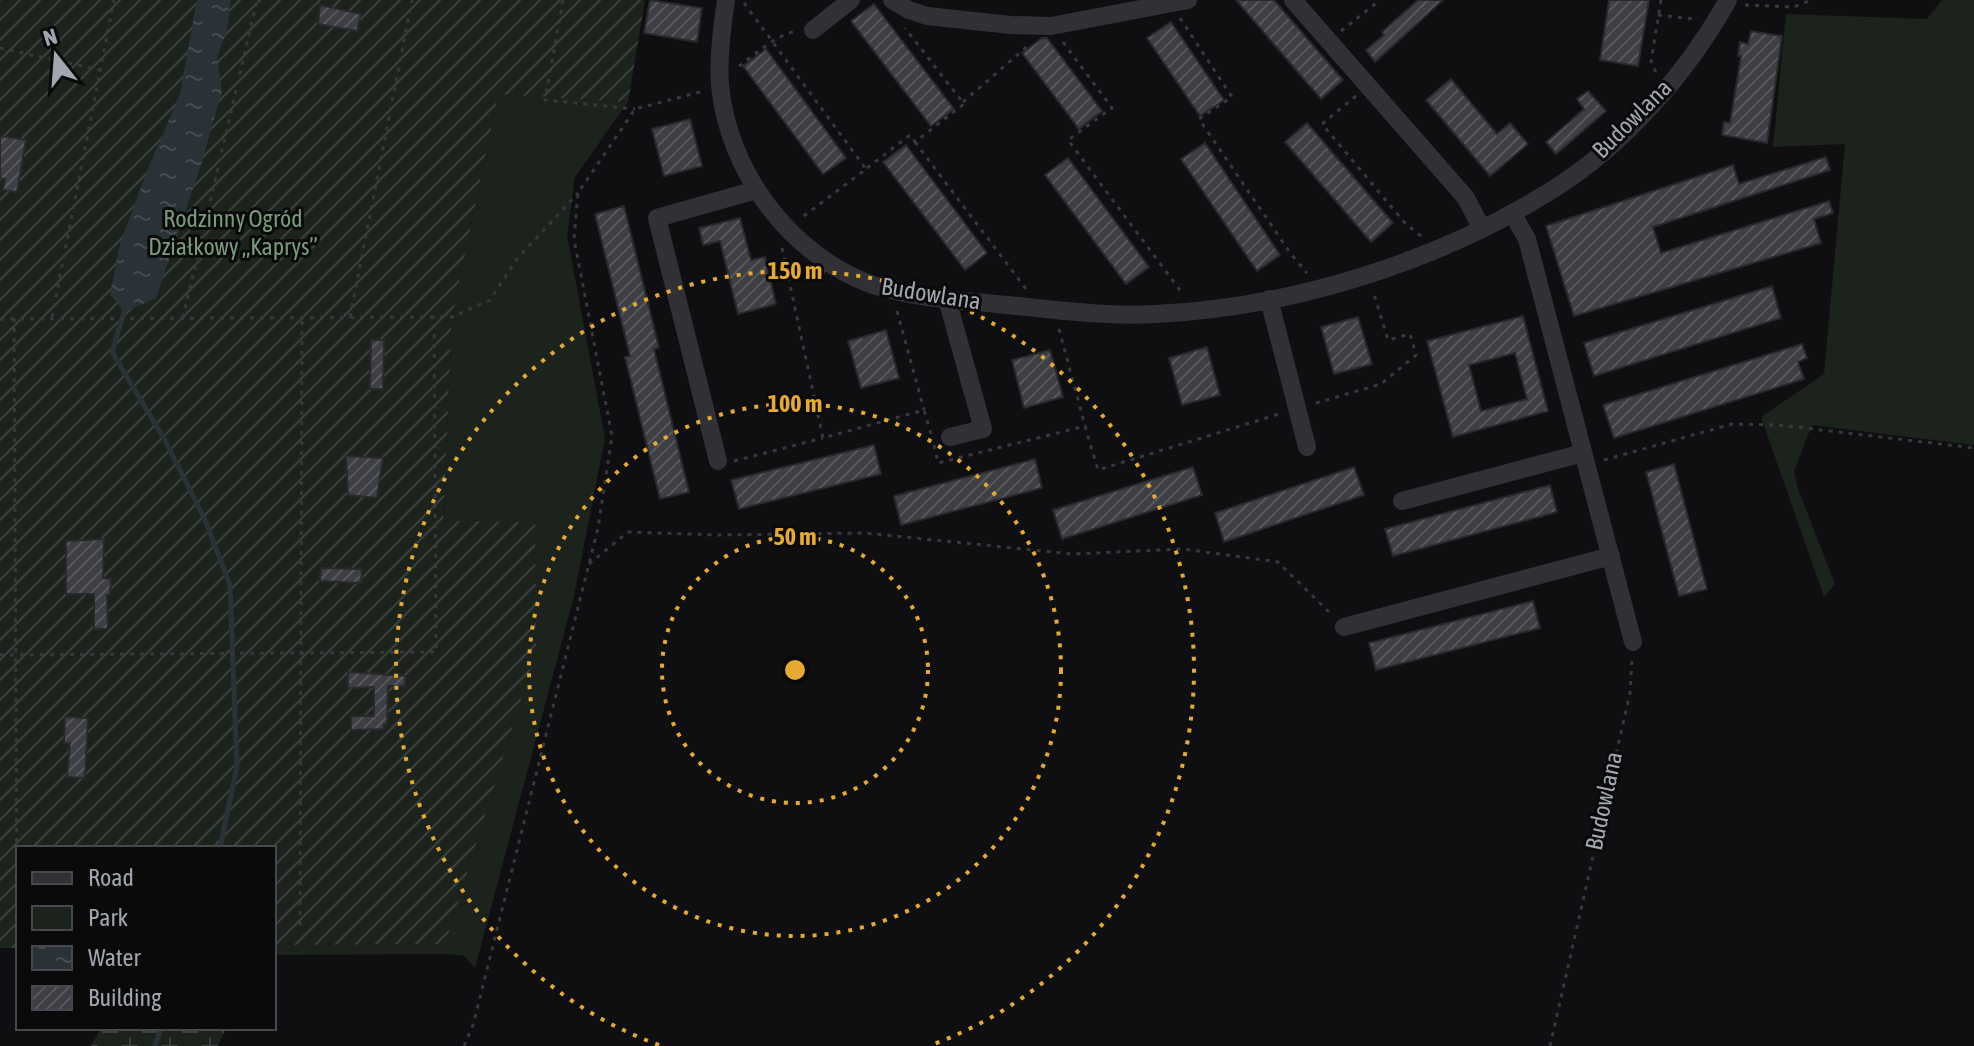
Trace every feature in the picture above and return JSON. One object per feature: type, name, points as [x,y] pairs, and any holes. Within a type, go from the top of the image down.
[{"type":"street","name":"Budowlana","points":[[726,0],[720,38],[720,83],[732,134],[756,190],[788,229],[840,268],[871,284],[898,292],[1119,315],[1196,311],[1320,288],[1389,267],[1482,229],[1557,187],[1611,145],[1664,90],[1701,42],[1726,2]]},
{"type":"street","points":[[813,30],[851,0]]},
{"type":"street","points":[[1293,0],[1466,198],[1482,229]]},
{"type":"street","points":[[893,1],[927,16],[1051,26],[1180,2]]},
{"type":"street","points":[[718,461],[657,218],[756,190]]},
{"type":"street","points":[[1512,213],[1527,239],[1633,642]]},
{"type":"street","points":[[947,299],[983,429],[950,437]]},
{"type":"street","points":[[1269,299],[1307,447]]},
{"type":"street","points":[[1402,501],[1585,459]]},
{"type":"street","points":[[1344,627],[1611,556]]},
{"type":"path","points":[[52,317],[114,0]]},
{"type":"path","points":[[183,318],[257,0]]},
{"type":"path","points":[[350,317],[412,0]]},
{"type":"path","points":[[563,0],[545,100],[635,109],[720,83],[773,42],[791,32],[813,30]]},
{"type":"path","points":[[742,0],[866,169]]},
{"type":"path","points":[[1328,41],[1377,0]]},
{"type":"path","points":[[1661,0],[1651,62],[1664,90]]},
{"type":"path","points":[[1726,2],[1794,7],[1811,0]]},
{"type":"path","points":[[893,1],[898,19],[963,102]]},
{"type":"path","points":[[1180,2],[1232,97],[1199,119],[1309,276]]},
{"type":"path","points":[[1658,15],[1698,20]]},
{"type":"path","points":[[915,142],[964,104],[1051,26],[1112,108],[1068,140],[1196,311]]},
{"type":"path","points":[[0,48],[100,70]]},
{"type":"path","points":[[1369,86],[1322,124],[1404,222],[1422,237]]},
{"type":"path","points":[[0,319],[452,317],[490,300],[517,259],[578,193],[635,109]]},
{"type":"path","points":[[924,410],[823,438],[781,250],[788,229],[910,135],[1047,309],[1098,470],[1381,384],[1416,355],[1410,334],[1388,340],[1372,288]]},
{"type":"path","points":[[464,1046],[473,1025],[598,528],[612,436],[574,239],[578,193]]},
{"type":"path","points":[[898,292],[895,305],[938,463],[1085,426]]},
{"type":"path","points":[[300,925],[302,317]]},
{"type":"path","points":[[0,655],[436,652],[434,317]]},
{"type":"path","points":[[14,318],[17,846]]},
{"type":"path","points":[[1585,459],[1732,424],[1779,425],[1974,448]]},
{"type":"path","points":[[589,564],[628,532],[717,535],[865,533],[1072,554],[1183,549],[1278,562],[1344,627]]},
{"type":"path","name":"Budowlana","points":[[1550,1046],[1630,693],[1633,642]]},
{"type":"green space","name":"Rodzinny Ogród Działkowy „Kaprys”","points":[[0,0],[645,0],[628,102],[498,94],[452,317],[443,521],[535,522],[536,650],[445,944],[276,945],[276,846],[16,846],[16,948],[0,948]]},
{"type":"green space","points":[[1942,0],[1974,0],[1974,445],[1812,425],[1794,471],[1835,584],[1824,597],[1761,417],[1824,374],[1845,144],[1773,147],[1786,14],[1927,19]]},
{"type":"green space","points":[[498,93],[628,102],[575,177],[567,235],[605,438],[574,596],[475,968],[464,956],[448,954],[276,955],[276,945],[445,943],[443,522],[452,317]]},
{"type":"green space","points":[[100,1030],[225,1030],[218,1046],[91,1046]]},
{"type":"water","points":[[197,0],[231,0],[227,29],[217,58],[222,91],[200,168],[156,298],[124,312],[110,294],[120,244],[180,94]]},
{"type":"building","points":[[650,0],[702,8],[697,42],[644,33]]},
{"type":"building","points":[[1236,0],[1274,0],[1343,80],[1321,99]]},
{"type":"building","points":[[1418,0],[1443,0],[1375,62],[1366,50]]},
{"type":"building","points":[[1609,0],[1649,0],[1638,66],[1600,60]]},
{"type":"building","points":[[874,4],[954,109],[931,126],[851,21]]},
{"type":"building","points":[[320,5],[361,14],[357,31],[318,24]]},
{"type":"building","points":[[1171,22],[1224,100],[1200,116],[1147,38]]},
{"type":"building","points":[[1751,31],[1782,36],[1767,143],[1722,135],[1724,122],[1730,123],[1741,56],[1738,56],[1740,42],[1748,44]]},
{"type":"building","points":[[1042,38],[1047,38],[1102,111],[1079,129],[1022,53]]},
{"type":"building","points":[[766,49],[846,158],[823,174],[743,66]]},
{"type":"building","points":[[1451,79],[1497,134],[1510,123],[1528,144],[1490,176],[1426,100]]},
{"type":"building","points":[[1588,91],[1606,111],[1556,154],[1546,142],[1584,109],[1577,99]]},
{"type":"building","points":[[690,119],[702,166],[664,176],[652,129]]},
{"type":"building","points":[[1307,123],[1393,223],[1371,242],[1285,142]]},
{"type":"building","points":[[0,136],[26,140],[17,192],[3,190],[5,179],[0,178]]},
{"type":"building","points":[[1205,143],[1280,255],[1257,271],[1181,159]]},
{"type":"building","points":[[906,145],[987,253],[965,270],[883,162]]},
{"type":"building","points":[[1826,157],[1830,170],[1653,227],[1661,253],[1829,201],[1833,213],[1814,219],[1821,243],[1574,316],[1546,226],[1733,165],[1739,184]]},
{"type":"building","points":[[1068,158],[1149,267],[1126,284],[1045,175]]},
{"type":"building","points":[[624,206],[659,348],[654,349],[689,492],[660,499],[625,357],[630,356],[595,214]]},
{"type":"building","points":[[740,218],[751,260],[765,257],[776,304],[738,314],[720,241],[703,245],[699,228]]},
{"type":"building","points":[[1772,286],[1781,318],[1594,376],[1584,343]]},
{"type":"building","points":[[1523,316],[1548,411],[1453,437],[1427,341]],"holes":[[[1515,353],[1527,399],[1481,411],[1469,365]]]},
{"type":"building","points":[[1358,317],[1372,364],[1334,374],[1321,327]]},
{"type":"building","points":[[886,330],[899,378],[861,388],[848,341]]},
{"type":"building","points":[[371,340],[384,340],[383,389],[370,389]]},
{"type":"building","points":[[1802,344],[1807,358],[1798,362],[1804,379],[1614,438],[1603,405]]},
{"type":"building","points":[[1207,347],[1220,395],[1182,405],[1169,358]]},
{"type":"building","points":[[1050,350],[1063,397],[1024,408],[1012,360]]},
{"type":"building","points":[[874,445],[881,474],[739,509],[731,480]]},
{"type":"building","points":[[346,456],[383,458],[377,498],[348,495]]},
{"type":"building","points":[[1035,459],[1042,488],[901,525],[894,496]]},
{"type":"building","points":[[1674,464],[1707,589],[1679,596],[1646,472]]},
{"type":"building","points":[[1193,467],[1202,495],[1062,539],[1053,510]]},
{"type":"building","points":[[1354,467],[1364,495],[1224,542],[1215,513]]},
{"type":"building","points":[[1550,485],[1557,512],[1393,556],[1385,529]]},
{"type":"building","points":[[104,539],[103,578],[111,579],[110,595],[107,595],[108,629],[94,629],[94,594],[66,594],[66,541]]},
{"type":"building","points":[[321,568],[362,569],[361,583],[320,581]]},
{"type":"building","points":[[1533,601],[1540,628],[1376,670],[1369,643]]},
{"type":"building","points":[[348,672],[405,676],[405,686],[388,686],[387,725],[384,724],[384,729],[351,730],[351,716],[374,716],[374,687],[348,688]]},
{"type":"building","points":[[65,717],[88,718],[85,778],[67,777],[70,743],[64,743]]},
{"type":"waterway","points":[[124,312],[112,352],[166,442],[205,520],[230,585],[237,767],[220,846]]},
{"type":"waterway","points":[[155,1046],[160,1030]]}]
